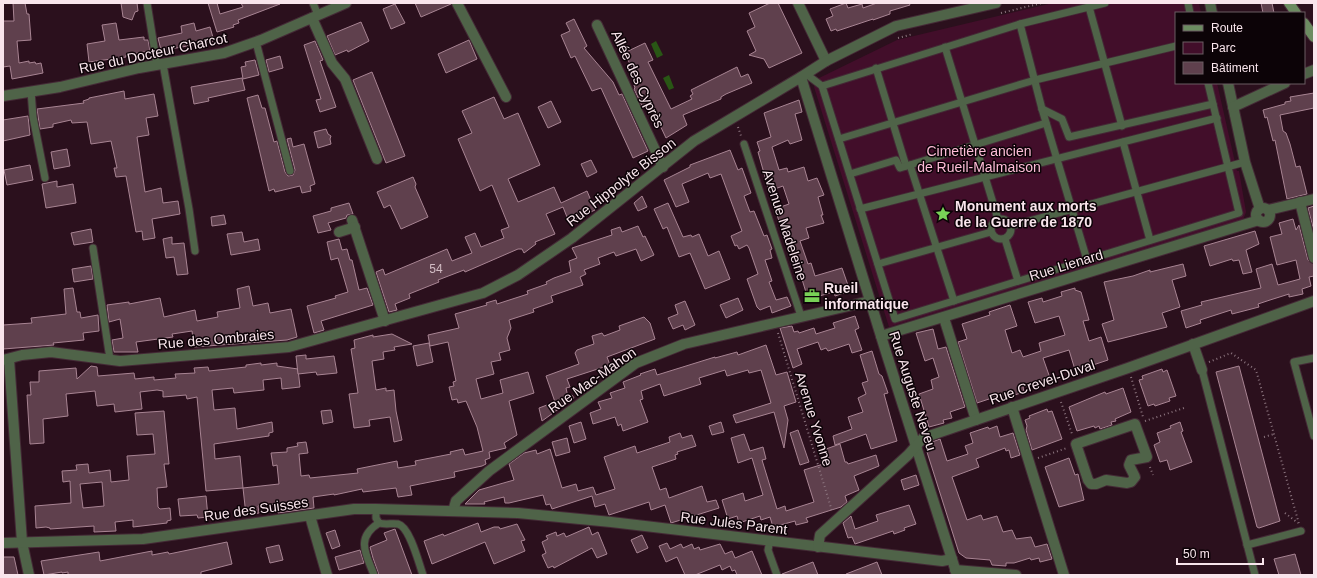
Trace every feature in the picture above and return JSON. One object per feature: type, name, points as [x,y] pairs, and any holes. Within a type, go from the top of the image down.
[{"type":"street","name":"Rue du Docteur Charcot","points":[[3,96],[65,86],[160,64],[224,53],[256,42],[346,3]]},
{"type":"street","points":[[457,3],[506,97]]},
{"type":"street","points":[[798,3],[826,61]]},
{"type":"street","name":"Rue Hippolyte Bisson","points":[[427,310],[483,293],[518,275],[572,238],[694,142],[826,61],[896,26],[996,3]]},
{"type":"street","points":[[1289,3],[1295,12]]},
{"type":"street","points":[[311,18],[332,63],[345,80],[377,159]]},
{"type":"street","points":[[1305,24],[1314,37]]},
{"type":"street","name":"Allée des Cyprès","points":[[597,25],[663,167]]},
{"type":"street","name":"Rue Auguste Neveu","points":[[803,76],[880,336],[956,572]]},
{"type":"street","points":[[1228,84],[1245,162],[1264,209],[1314,199]]},
{"type":"street","points":[[1233,107],[1282,84]]},
{"type":"street","points":[[1300,202],[1314,258]]},
{"type":"street","name":"Rue Lienard","points":[[880,336],[944,318],[1259,220],[1265,222],[1269,219],[1270,214],[1264,209]]},
{"type":"street","points":[[339,232],[353,224],[385,321]]},
{"type":"street","name":"Rue Mac-Mahon","points":[[453,511],[456,501],[489,470],[636,363],[684,344],[870,301]]},
{"type":"street","name":"Rue Crevel-Duval","points":[[818,547],[820,535],[908,455],[924,438],[1314,301]]},
{"type":"street","name":"Rue des Ombraies","points":[[6,360],[22,355],[51,352],[120,361],[289,347],[427,310]]},
{"type":"street","points":[[944,318],[976,420]]},
{"type":"street","points":[[1193,344],[1202,370]]},
{"type":"street","points":[[6,360],[22,542],[29,575]]},
{"type":"street","points":[[1012,407],[1064,575]]},
{"type":"street","points":[[1135,424],[1147,457],[1131,460],[1129,465],[1135,477],[1131,482],[1127,483],[1106,480],[1096,484],[1091,484],[1088,480],[1076,444],[1135,424]]},
{"type":"street","name":"Rue des Suisses","points":[[3,543],[143,539],[354,509],[513,513]]},
{"type":"street","name":"Rue Jules Parent","points":[[513,513],[611,522],[942,561],[952,560]]},
{"type":"street","points":[[310,516],[327,575]]},
{"type":"street","points":[[956,572],[1016,575]]},
{"type":"lane","points":[[147,3],[189,209],[195,252]]},
{"type":"lane","points":[[311,18],[313,3]]},
{"type":"lane","points":[[822,86],[1020,24],[1105,3]]},
{"type":"lane","points":[[1089,7],[1122,126]]},
{"type":"lane","points":[[1020,24],[1042,110],[1087,260]]},
{"type":"lane","points":[[256,42],[290,171]]},
{"type":"lane","points":[[839,139],[893,124],[1035,80],[1175,46]]},
{"type":"lane","points":[[945,47],[998,219]]},
{"type":"lane","points":[[876,68],[893,124],[920,193],[954,301]]},
{"type":"lane","points":[[803,76],[822,86],[895,319],[1239,213],[1208,84]]},
{"type":"lane","points":[[31,91],[33,117],[45,178]]},
{"type":"lane","points":[[1042,110],[1062,119],[1069,137],[1213,104]]},
{"type":"lane","points":[[860,209],[1217,118]]},
{"type":"lane","points":[[850,174],[896,160],[900,168],[976,146],[1046,123]]},
{"type":"lane","points":[[1123,142],[1150,240]]},
{"type":"lane","name":"Avenue Madeleine","points":[[744,144],[801,316]]},
{"type":"lane","points":[[1011,226],[1245,162]]},
{"type":"lane","points":[[998,219],[1007,221],[1011,226],[1011,232],[1005,239],[996,239],[991,232],[991,225],[998,219]]},
{"type":"lane","points":[[878,264],[991,232]]},
{"type":"lane","points":[[1005,239],[1018,281]]},
{"type":"lane","points":[[93,248],[110,359]]},
{"type":"lane","points":[[1314,358],[1294,362],[1314,436]]},
{"type":"lane","points":[[1202,370],[1255,575]]},
{"type":"lane","points":[[376,509],[376,518],[379,523],[385,525],[398,524],[404,529],[410,538],[423,575]]},
{"type":"lane","points":[[374,575],[365,551],[363,540],[366,533],[379,523]]},
{"type":"lane","points":[[1247,546],[1300,527]]},
{"type":"lane","points":[[770,541],[768,550],[777,575]]},
{"type":"path","points":[[996,14],[1042,3]]},
{"type":"path","points":[[895,39],[916,34]]},
{"type":"path","points":[[734,117],[744,144]]},
{"type":"path","name":"Avenue Yvonne","points":[[774,322],[835,521]]},
{"type":"path","points":[[1197,356],[1210,362],[1230,353],[1256,370],[1300,527]]},
{"type":"path","points":[[1134,389],[1145,421],[1184,408]]},
{"type":"path","points":[[1029,462],[1076,444],[1065,413]]},
{"type":"path","points":[[1264,437],[1274,434]]},
{"type":"path","points":[[1285,513],[1300,527]]},
{"type":"green space","name":"Cimetière ancien de Rueil-Malmaison","points":[[1053,3],[1199,3],[1201,12],[1175,12],[1175,84],[1217,84],[1237,171],[1239,171],[1246,212],[1243,220],[889,327],[814,87],[817,79],[897,40]]},
{"type":"shaded area","points":[[656,41],[663,55],[657,58],[651,44]]},
{"type":"shaded area","points":[[669,75],[674,88],[669,90],[663,78]]},
{"type":"building","points":[[13,3],[25,3],[27,14],[29,14],[31,40],[17,41],[19,63],[29,61],[29,63],[41,63],[43,73],[12,79],[10,66],[3,67],[3,21],[14,21]]},
{"type":"building","points":[[121,3],[137,3],[138,11],[135,12],[132,20],[123,17]]},
{"type":"building","points":[[208,3],[217,3],[220,14],[243,7],[241,3],[280,4],[238,20],[239,23],[233,25],[234,27],[217,32]]},
{"type":"building","points":[[415,3],[451,3],[451,4],[421,17]]},
{"type":"building","points":[[770,3],[778,3],[802,53],[769,68],[764,59],[749,55],[756,51],[747,31],[755,27],[749,13]]},
{"type":"building","points":[[846,3],[848,8],[862,4],[863,8],[877,3],[909,3],[910,5],[890,11],[890,14],[873,20],[837,31],[836,29],[831,31],[826,19],[833,16],[830,9]]},
{"type":"building","points":[[1261,3],[1272,3],[1274,12],[1263,12]]},
{"type":"building","points":[[395,4],[405,23],[391,29],[383,9]]},
{"type":"building","points":[[574,19],[587,46],[584,48],[613,82],[619,95],[622,94],[648,151],[633,158],[601,88],[592,91],[575,56],[571,58],[561,35],[570,31],[566,23]]},
{"type":"building","points":[[361,22],[369,41],[348,52],[347,50],[335,55],[327,36]]},
{"type":"building","points":[[116,23],[119,40],[144,37],[144,40],[148,40],[150,51],[126,55],[126,57],[89,62],[87,44],[105,41],[102,25]]},
{"type":"building","points":[[194,23],[196,31],[210,27],[214,41],[171,49],[171,52],[162,54],[158,38],[182,33],[181,26]]},
{"type":"building","points":[[469,40],[477,59],[446,73],[438,54]]},
{"type":"building","points":[[315,41],[323,60],[320,61],[336,107],[320,112],[316,100],[321,99],[304,45]]},
{"type":"building","points":[[645,43],[653,60],[648,62],[671,109],[692,99],[690,96],[693,94],[691,90],[737,67],[741,77],[748,74],[752,83],[726,94],[721,97],[721,99],[683,115],[687,125],[666,138],[650,104],[643,108],[634,89],[634,85],[640,82],[624,53]]},
{"type":"building","points":[[280,56],[283,68],[269,72],[266,60]]},
{"type":"building","points":[[255,60],[259,75],[243,79],[241,67],[246,66],[245,62]]},
{"type":"building","points":[[372,72],[405,156],[386,163],[353,80]]},
{"type":"building","points":[[242,78],[245,90],[208,98],[209,101],[194,104],[191,87]]},
{"type":"building","points":[[124,91],[125,99],[154,94],[158,116],[146,118],[149,135],[137,137],[145,192],[161,188],[163,203],[178,201],[180,214],[152,219],[155,238],[143,240],[142,231],[136,232],[126,176],[116,177],[114,168],[117,168],[111,141],[91,144],[87,122],[72,123],[71,120],[53,124],[53,127],[40,129],[37,109],[84,103],[83,101],[89,98]]},
{"type":"building","points":[[1314,93],[1314,108],[1280,115],[1283,131],[1286,133],[1290,144],[1296,167],[1300,166],[1307,194],[1287,199],[1275,140],[1273,141],[1267,117],[1265,118],[1263,110],[1285,104],[1285,102],[1291,101],[1290,97]]},
{"type":"building","points":[[258,95],[262,108],[265,108],[274,142],[277,141],[285,172],[288,176],[293,175],[295,170],[287,139],[291,138],[293,147],[304,144],[315,184],[310,186],[311,191],[302,193],[300,186],[275,192],[274,189],[269,191],[247,98]]},
{"type":"building","points":[[494,97],[504,119],[518,113],[540,165],[508,179],[518,202],[554,187],[561,203],[587,191],[595,210],[569,222],[563,207],[546,214],[555,234],[535,242],[536,244],[524,253],[522,249],[518,249],[465,272],[464,270],[438,280],[439,282],[409,294],[410,298],[395,304],[397,310],[389,312],[376,272],[383,269],[385,275],[447,249],[452,261],[472,253],[465,237],[475,233],[481,247],[504,238],[501,230],[509,227],[492,185],[480,191],[458,139],[472,133],[462,111]]},
{"type":"building","points":[[799,100],[802,112],[795,114],[802,140],[790,144],[788,140],[772,147],[779,170],[787,168],[788,172],[804,167],[808,181],[817,178],[824,195],[818,197],[824,223],[806,228],[809,238],[800,241],[808,264],[811,263],[815,276],[842,268],[850,291],[835,296],[834,292],[808,299],[788,233],[786,234],[783,226],[781,227],[775,209],[789,204],[783,186],[769,191],[758,152],[760,151],[757,142],[771,137],[764,113]]},
{"type":"building","points":[[551,101],[561,122],[548,128],[538,107]]},
{"type":"building","points":[[28,116],[30,135],[3,141],[3,120]]},
{"type":"building","points":[[326,129],[328,134],[331,136],[331,144],[318,148],[314,132]]},
{"type":"building","points":[[67,149],[70,166],[54,169],[51,152]]},
{"type":"building","points":[[730,150],[738,170],[742,168],[751,193],[744,196],[750,212],[754,211],[764,236],[767,235],[772,249],[770,250],[772,258],[765,260],[772,281],[769,282],[776,300],[787,297],[791,306],[772,313],[770,306],[760,310],[757,307],[747,279],[758,274],[747,245],[739,249],[737,245],[735,246],[731,236],[742,231],[721,174],[710,178],[708,173],[682,184],[689,202],[676,207],[664,180],[690,167],[690,165]]},
{"type":"building","points":[[591,160],[597,172],[587,177],[581,164]]},
{"type":"building","points":[[30,165],[33,180],[7,185],[4,170]]},
{"type":"building","points":[[413,177],[416,184],[415,187],[428,217],[401,229],[390,205],[384,208],[377,192]]},
{"type":"building","points":[[57,181],[57,187],[73,184],[76,203],[46,208],[42,184]]},
{"type":"building","points":[[642,196],[647,207],[638,211],[634,203]]},
{"type":"building","points":[[349,203],[353,214],[347,215],[346,218],[328,223],[331,230],[318,233],[313,216],[331,211],[331,208]]},
{"type":"building","points":[[668,203],[683,237],[691,235],[692,237],[699,234],[708,256],[719,251],[730,279],[705,289],[690,253],[679,257],[667,227],[663,229],[654,209]]},
{"type":"building","points":[[1314,206],[1314,231],[1308,208]]},
{"type":"building","points":[[224,215],[226,224],[212,226],[211,217]]},
{"type":"building","points":[[1293,219],[1296,230],[1299,225],[1308,260],[1314,264],[1314,276],[1309,277],[1311,286],[1302,289],[1303,294],[1289,297],[1289,294],[1258,304],[1259,307],[1232,314],[1231,310],[1200,320],[1201,323],[1186,328],[1181,311],[1202,305],[1201,302],[1261,288],[1256,269],[1272,264],[1278,285],[1300,279],[1296,260],[1277,265],[1270,237],[1282,234],[1279,223]]},
{"type":"building","points":[[638,226],[643,237],[645,236],[654,255],[641,261],[636,249],[616,256],[614,252],[598,258],[600,264],[584,270],[586,274],[580,277],[583,285],[551,296],[553,302],[533,309],[534,312],[509,320],[511,328],[507,338],[510,350],[499,353],[501,360],[491,362],[494,374],[476,379],[481,399],[503,393],[500,380],[528,372],[534,393],[509,401],[517,435],[504,443],[506,448],[489,452],[490,458],[485,460],[486,464],[454,472],[455,477],[410,486],[412,495],[398,497],[396,488],[363,492],[362,489],[334,495],[313,497],[314,508],[278,513],[277,504],[258,506],[259,513],[246,515],[243,488],[279,484],[277,465],[273,466],[271,453],[287,452],[287,448],[298,446],[297,443],[306,442],[308,453],[299,454],[301,476],[309,475],[310,478],[358,473],[357,469],[397,461],[398,468],[416,465],[415,461],[451,454],[450,452],[463,449],[465,455],[483,451],[477,427],[466,401],[458,403],[457,399],[452,400],[449,387],[454,386],[453,382],[456,381],[448,342],[430,346],[428,335],[459,328],[455,314],[487,305],[486,303],[496,300],[497,304],[528,294],[527,291],[547,284],[546,282],[554,278],[571,272],[569,261],[577,258],[572,248],[612,235],[611,230],[620,227],[622,232]]},
{"type":"building","points":[[91,229],[93,242],[74,245],[71,233]]},
{"type":"building","points":[[1255,231],[1259,244],[1246,250],[1252,272],[1243,274],[1239,260],[1233,261],[1232,259],[1210,266],[1204,246]]},
{"type":"building","points":[[242,232],[244,242],[258,239],[260,250],[231,255],[227,234]]},
{"type":"building","points":[[172,237],[172,244],[184,243],[188,274],[177,275],[174,257],[166,258],[163,239]]},
{"type":"building","points":[[339,239],[342,250],[347,249],[350,260],[352,260],[359,290],[367,288],[373,305],[321,321],[324,330],[314,333],[307,306],[336,298],[335,296],[348,292],[338,258],[331,260],[327,242]]},
{"type":"building","points":[[1183,264],[1186,276],[1172,280],[1180,307],[1162,313],[1167,327],[1108,342],[1102,324],[1114,320],[1104,282],[1133,276],[1150,270],[1150,272]]},
{"type":"building","points":[[91,266],[93,279],[74,282],[72,269]]},
{"type":"building","points":[[249,286],[253,306],[268,303],[270,313],[291,309],[297,337],[287,340],[194,347],[192,331],[172,334],[173,337],[136,342],[138,352],[114,352],[112,340],[123,338],[120,319],[109,322],[107,305],[129,302],[129,304],[160,298],[164,317],[195,310],[197,321],[218,317],[217,312],[240,308],[237,289]]},
{"type":"building","points":[[73,288],[77,312],[80,312],[81,318],[98,315],[99,331],[83,333],[84,340],[53,343],[54,345],[3,349],[3,325],[32,323],[31,318],[66,314],[64,289]]},
{"type":"building","points":[[1075,288],[1075,290],[1081,292],[1089,320],[1083,321],[1089,341],[1101,337],[1108,360],[1084,368],[1085,370],[1076,373],[1069,350],[1043,358],[1050,378],[1023,387],[1024,392],[1002,399],[1001,395],[977,403],[958,342],[967,339],[962,324],[990,315],[989,312],[1010,305],[1017,326],[1005,330],[1012,353],[1020,350],[1023,357],[1041,351],[1039,343],[1065,335],[1059,316],[1035,323],[1028,302],[1042,298],[1043,302],[1062,296],[1061,292]]},
{"type":"building","points":[[738,298],[743,310],[726,318],[720,305]]},
{"type":"building","points":[[685,301],[695,325],[685,330],[683,325],[673,329],[668,318],[678,314],[675,305]]},
{"type":"building","points":[[855,316],[859,328],[855,330],[862,350],[852,353],[849,344],[828,351],[826,348],[821,350],[818,342],[797,349],[802,364],[793,368],[780,328],[792,326],[794,332],[798,331],[799,333],[814,328],[816,334],[835,328],[833,323]]},
{"type":"building","points":[[644,317],[650,323],[655,339],[607,357],[610,365],[567,379],[570,387],[566,388],[568,397],[572,395],[574,398],[542,421],[539,408],[555,402],[546,376],[579,364],[575,353],[577,350],[594,344],[592,336],[602,333],[604,336],[620,330],[619,326]]},
{"type":"building","points":[[933,329],[938,349],[946,347],[965,407],[950,412],[952,418],[943,420],[944,423],[929,427],[919,394],[933,389],[931,380],[939,377],[933,358],[925,361],[916,333]]},
{"type":"building","points":[[392,334],[412,344],[394,347],[395,350],[383,352],[384,359],[372,361],[376,390],[386,388],[386,391],[394,390],[396,411],[402,440],[394,442],[390,417],[369,420],[370,426],[354,428],[349,394],[358,393],[351,349],[355,348],[354,340],[373,335],[373,337]]},
{"type":"building","points":[[429,343],[433,362],[417,366],[413,346]]},
{"type":"building","points":[[766,345],[776,375],[787,372],[796,402],[784,406],[788,420],[784,448],[774,412],[736,423],[733,415],[771,403],[761,370],[749,373],[748,370],[727,376],[725,370],[699,378],[701,384],[664,396],[660,384],[641,391],[643,399],[640,400],[648,422],[623,431],[621,424],[618,426],[615,417],[593,424],[590,413],[601,409],[598,402],[612,398],[610,393],[625,388],[623,382],[641,375],[640,374],[655,369],[657,375],[715,357],[737,352],[738,355]]},
{"type":"building","points":[[872,351],[879,374],[882,376],[888,393],[884,394],[897,441],[871,449],[866,434],[835,445],[833,436],[852,429],[848,417],[863,412],[858,398],[866,394],[862,383],[868,381],[860,355]]},
{"type":"building","points":[[306,355],[306,359],[334,356],[337,373],[317,375],[316,372],[298,374],[296,356]]},
{"type":"building","points":[[261,363],[261,365],[277,363],[277,366],[298,369],[300,387],[282,389],[281,378],[263,380],[264,390],[234,393],[233,388],[212,390],[214,410],[235,408],[237,429],[272,422],[273,432],[269,433],[269,436],[214,444],[215,459],[240,456],[243,488],[206,491],[197,397],[187,399],[186,395],[163,397],[163,391],[157,390],[140,392],[142,409],[115,412],[114,404],[97,406],[95,391],[66,394],[68,416],[43,419],[44,443],[30,444],[27,395],[31,395],[30,382],[39,382],[39,371],[76,368],[77,379],[91,366],[97,367],[98,376],[134,373],[135,379],[154,377],[154,380],[176,378],[175,374],[195,373],[194,368],[208,367],[209,371],[246,367],[246,365]]},
{"type":"building","points":[[1239,366],[1280,521],[1259,528],[1257,527],[1216,372]]},
{"type":"building","points":[[1162,369],[1163,372],[1167,370],[1176,396],[1169,398],[1170,401],[1155,406],[1154,404],[1148,406],[1139,380],[1143,379],[1142,376]]},
{"type":"building","points":[[1123,388],[1131,412],[1115,419],[1116,421],[1111,422],[1112,425],[1100,429],[1099,426],[1095,428],[1094,426],[1077,431],[1069,407],[1105,392],[1106,394]]},
{"type":"building","points":[[1047,409],[1048,412],[1052,411],[1062,439],[1032,450],[1026,430],[1027,426],[1025,420],[1030,418],[1029,416]]},
{"type":"building","points":[[331,410],[333,422],[323,424],[321,411]]},
{"type":"building","points":[[164,411],[169,464],[164,464],[167,487],[157,488],[158,507],[160,509],[170,508],[171,520],[167,521],[167,523],[133,527],[133,520],[115,522],[116,531],[94,532],[94,526],[50,529],[46,527],[36,528],[35,506],[71,503],[70,481],[63,482],[62,471],[77,470],[76,465],[88,464],[89,473],[110,470],[111,482],[129,480],[127,456],[155,454],[153,434],[137,435],[135,413]],"holes":[[[102,482],[104,506],[83,508],[80,484]]]},
{"type":"building","points":[[581,422],[586,439],[574,443],[569,426]]},
{"type":"building","points":[[721,422],[724,432],[712,435],[709,426]]},
{"type":"building","points":[[1180,422],[1183,431],[1181,432],[1192,462],[1170,470],[1167,460],[1160,462],[1154,445],[1160,442],[1157,433],[1171,428],[1170,426]]},
{"type":"building","points":[[997,426],[1000,437],[1013,433],[1020,455],[1011,458],[1009,450],[1006,451],[1005,448],[976,459],[979,467],[952,477],[967,520],[981,515],[983,520],[997,516],[1003,532],[1012,530],[1016,539],[1031,537],[1035,547],[1047,544],[1052,559],[1040,562],[1039,558],[1031,560],[1030,558],[1014,563],[1006,563],[1006,566],[992,565],[990,560],[966,558],[959,553],[927,452],[932,442],[940,439],[947,461],[968,454],[965,446],[973,443],[970,433],[988,427],[989,429]]},
{"type":"building","points":[[798,430],[809,462],[800,465],[790,433]]},
{"type":"building","points":[[680,433],[682,438],[692,435],[696,446],[677,452],[678,454],[675,455],[676,459],[652,467],[660,490],[666,488],[669,498],[702,486],[707,502],[716,500],[719,508],[671,523],[665,505],[651,510],[649,502],[609,515],[605,504],[595,507],[592,496],[552,509],[550,504],[546,505],[543,495],[509,503],[505,503],[504,497],[484,502],[485,504],[465,504],[479,490],[514,480],[509,464],[524,453],[536,450],[537,454],[550,449],[562,488],[576,484],[578,491],[593,487],[596,495],[615,489],[604,457],[635,446],[637,453],[670,442],[669,437]]},
{"type":"building","points":[[744,434],[750,451],[763,447],[766,459],[762,460],[777,509],[785,506],[786,511],[814,502],[804,470],[830,462],[826,449],[840,444],[845,462],[848,464],[876,455],[879,466],[854,476],[859,490],[845,496],[847,502],[841,507],[806,518],[808,522],[796,525],[795,521],[773,527],[770,517],[761,520],[760,516],[739,523],[737,516],[728,519],[722,500],[743,493],[745,501],[763,495],[752,458],[738,463],[731,438]]},
{"type":"building","points":[[567,438],[570,452],[556,456],[552,442]]},
{"type":"building","points":[[1069,458],[1075,475],[1078,474],[1084,500],[1059,507],[1045,467]]},
{"type":"building","points":[[916,475],[919,485],[904,490],[901,480]]},
{"type":"building","points":[[206,496],[208,517],[198,518],[197,515],[180,516],[178,499]]},
{"type":"building","points":[[909,505],[916,524],[904,528],[905,530],[894,534],[893,531],[855,544],[852,537],[848,538],[843,523],[851,516],[855,529],[878,521],[876,515]]},
{"type":"building","points":[[478,523],[481,532],[494,527],[499,527],[500,529],[517,524],[525,540],[521,541],[525,551],[494,564],[485,542],[432,564],[424,541],[443,534],[444,536]]},
{"type":"building","points":[[589,527],[592,535],[598,532],[607,554],[597,558],[592,548],[554,568],[553,566],[548,568],[542,555],[546,553],[542,542],[548,539],[546,536],[556,532],[557,536],[564,533],[566,537]]},
{"type":"building","points":[[395,529],[412,575],[379,575],[370,547],[387,540],[384,533]]},
{"type":"building","points":[[335,530],[340,546],[332,549],[326,533]]},
{"type":"building","points":[[642,535],[648,548],[637,553],[631,540]]},
{"type":"building","points":[[227,542],[232,564],[201,572],[201,575],[68,575],[68,572],[62,572],[44,575],[41,561],[99,552],[100,561],[152,551],[152,555],[168,552],[169,554]]},
{"type":"building","points":[[667,543],[670,549],[681,544],[683,548],[692,544],[694,549],[699,547],[700,550],[720,544],[725,554],[732,551],[735,558],[752,551],[762,575],[737,575],[735,570],[732,571],[730,566],[722,570],[720,565],[695,575],[685,575],[677,557],[666,562],[659,546]]},
{"type":"building","points":[[279,545],[283,560],[270,563],[266,548]]},
{"type":"building","points":[[360,550],[364,563],[339,570],[335,557]]},
{"type":"building","points":[[1295,554],[1301,575],[1279,575],[1274,559]]},
{"type":"building","points":[[3,557],[14,557],[18,575],[3,575]]},
{"type":"building","points":[[813,562],[818,575],[782,575],[782,574]]},
{"type":"building","points":[[877,562],[882,575],[846,575],[846,574]]},
{"type":"place","name":"Monument aux morts de la Guerre de 1870","points":[[943,214]]},
{"type":"place","name":"Rueil informatique","points":[[812,296]]}]
